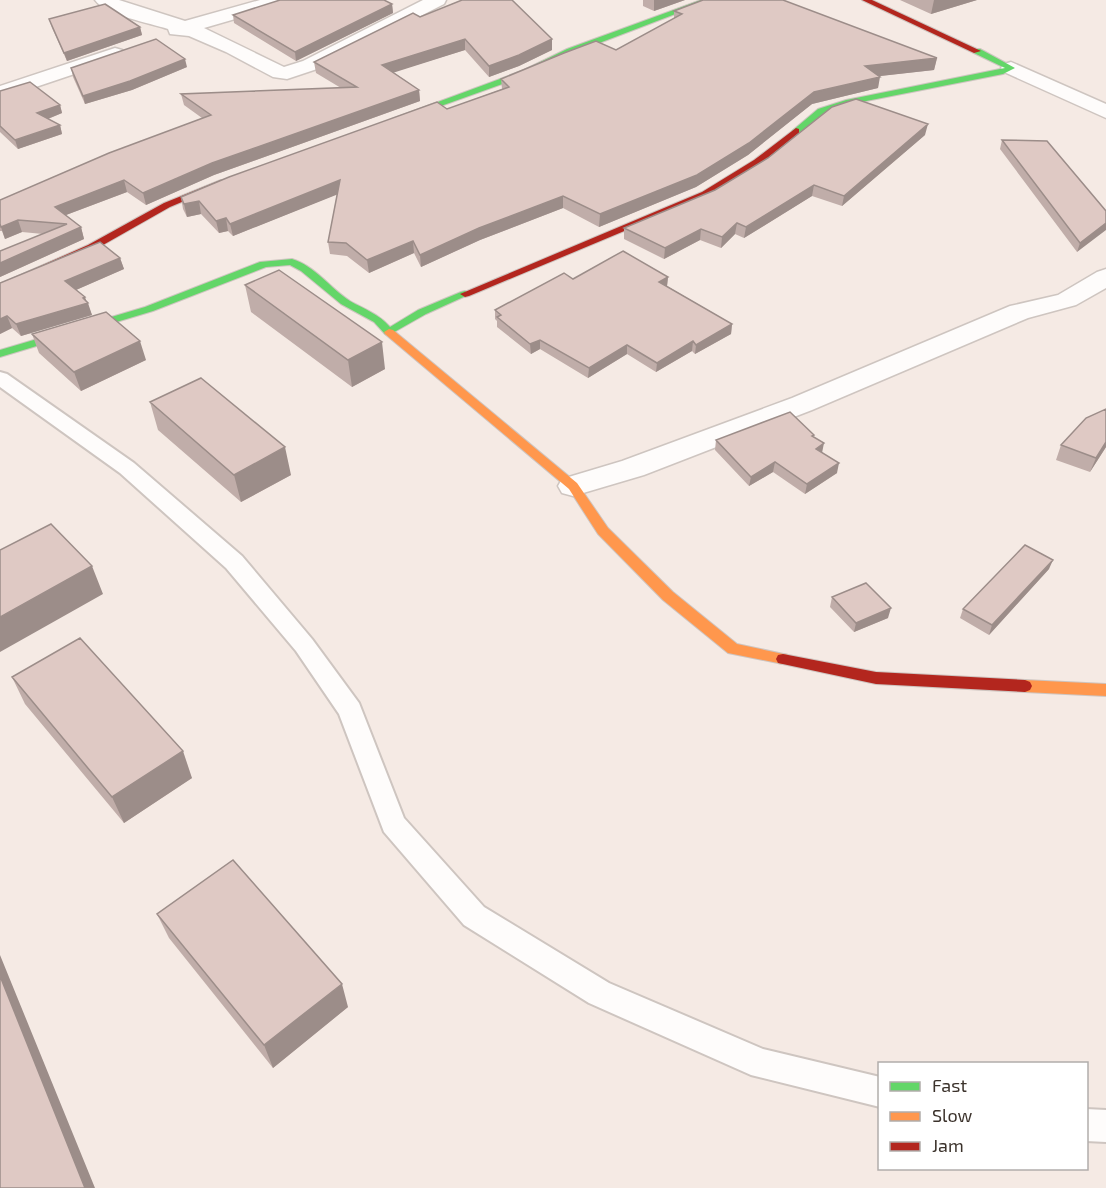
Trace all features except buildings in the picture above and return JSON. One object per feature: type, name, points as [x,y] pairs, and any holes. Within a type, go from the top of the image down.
[{"type":"street","points":[[104,0],[117,7],[183,27],[229,45],[280,73],[308,68],[437,0]]},
{"type":"street","points":[[153,40],[183,27],[280,0]]},
{"type":"street","points":[[379,125],[527,72],[570,51],[708,0]]},
{"type":"street","points":[[867,0],[1106,112]]},
{"type":"street","points":[[0,93],[133,48]]},
{"type":"street","points":[[389,332],[422,312],[705,194],[757,162],[821,111],[849,102],[1003,72],[1011,68]]},
{"type":"street","points":[[0,288],[92,246],[167,205],[233,178]]},
{"type":"street","points":[[0,354],[149,309],[264,264],[292,262],[305,269],[345,302],[378,320],[389,332],[573,486],[603,531],[668,596],[733,649],[876,678],[1106,690]]},
{"type":"street","points":[[573,486],[633,468],[802,404],[1019,312],[1067,300],[1106,277]]},
{"type":"lane","points":[[0,378],[127,468],[234,562],[304,645],[350,710],[393,824],[474,916],[599,993],[762,1064],[878,1092]]},
{"type":"lane","points":[[1088,1125],[1106,1126]]},
{"type":"traffic: fast","points":[[396,119],[527,72],[570,51],[708,0]]},
{"type":"traffic: fast","points":[[796,131],[821,111],[849,102],[1003,72],[1011,68],[977,51]]},
{"type":"traffic: fast","points":[[0,354],[149,309],[264,264],[292,262],[305,269],[345,302],[378,320],[389,332],[422,312],[465,294]]},
{"type":"traffic: slow","points":[[389,332],[573,486],[603,531],[668,596],[733,649],[783,659]]},
{"type":"traffic: slow","points":[[1025,686],[1106,690]]},
{"type":"traffic: jam","points":[[866,0],[977,51]]},
{"type":"traffic: jam","points":[[465,294],[705,194],[757,162],[796,131]]},
{"type":"traffic: jam","points":[[0,288],[92,247],[167,205],[224,182]]},
{"type":"traffic: jam","points":[[783,659],[876,678],[1025,686]]}]
